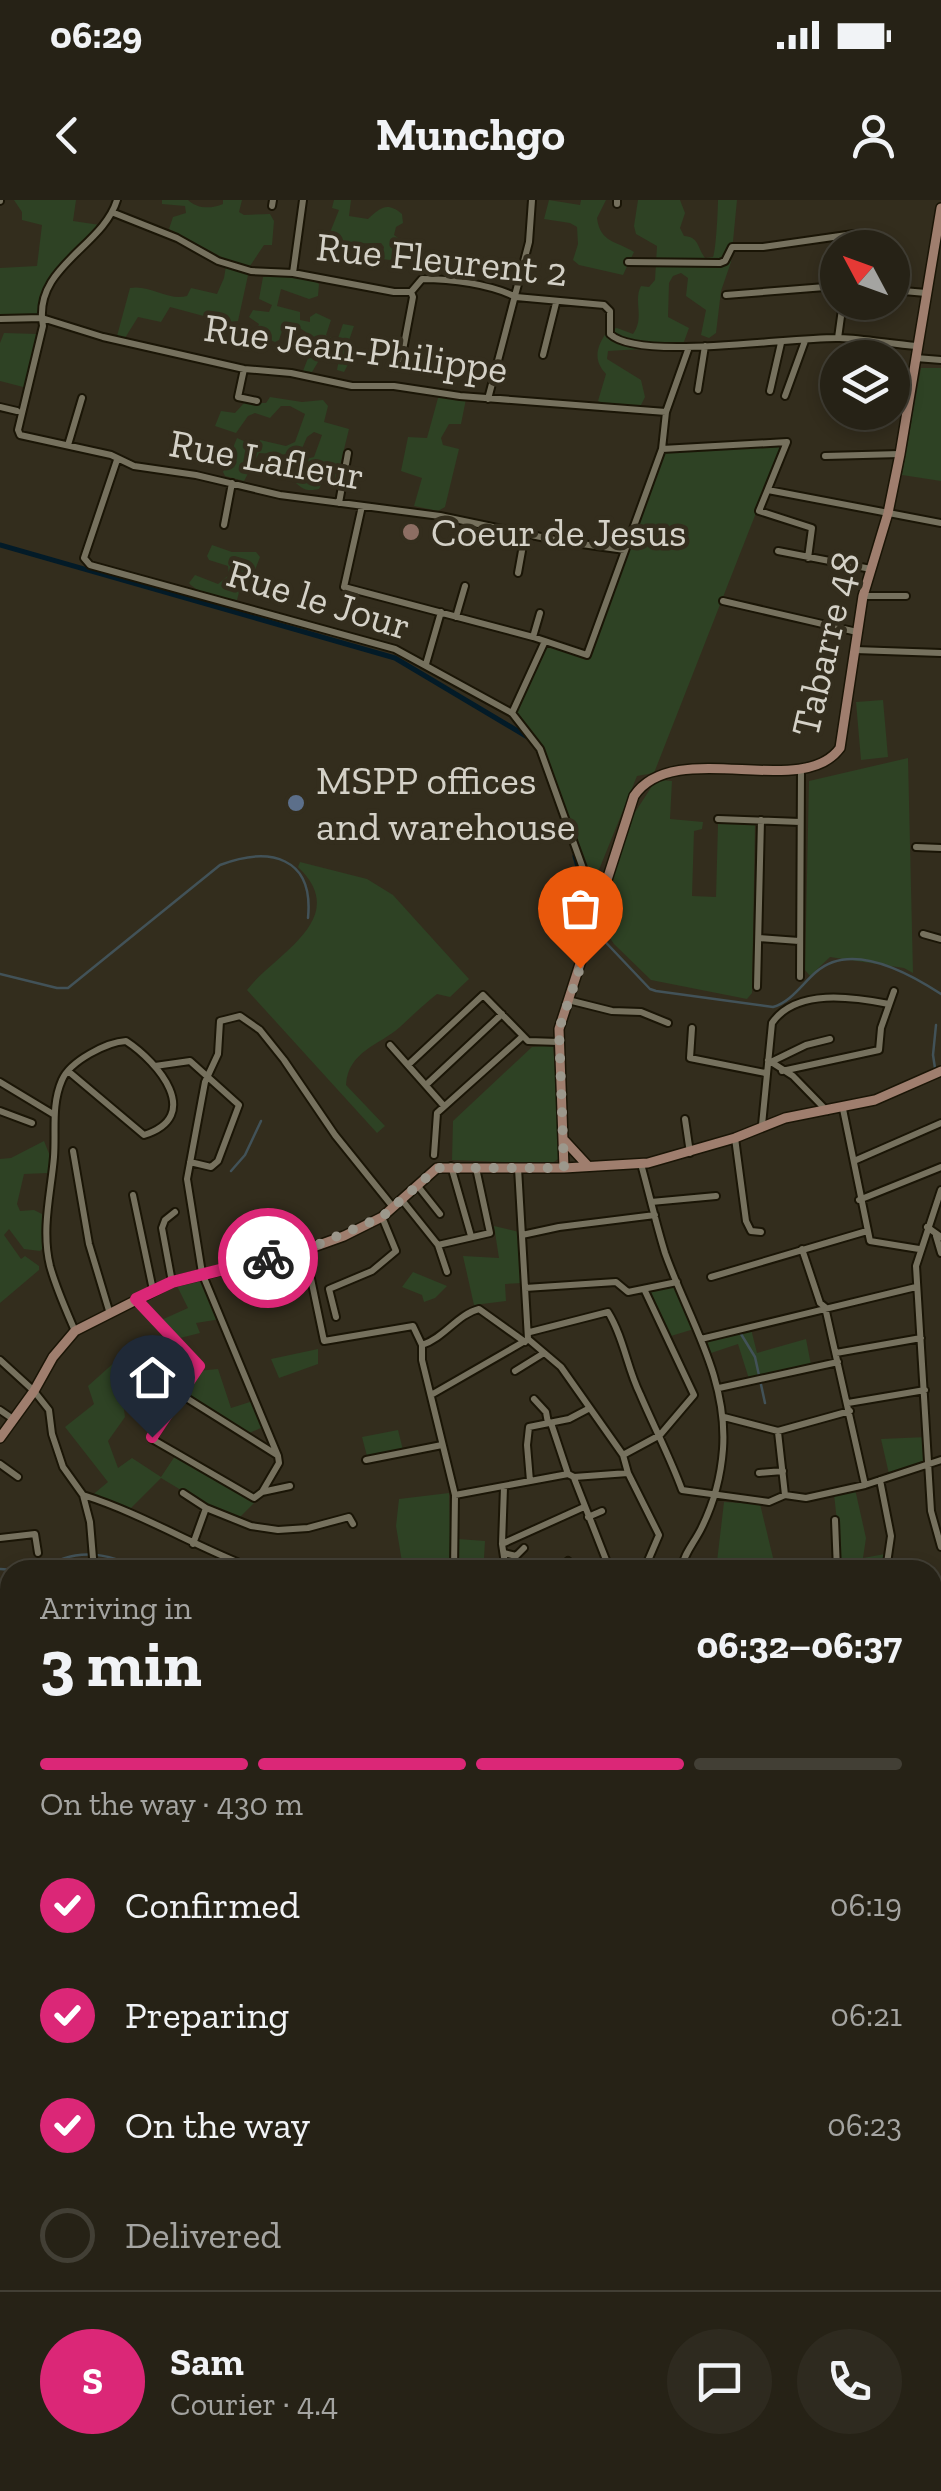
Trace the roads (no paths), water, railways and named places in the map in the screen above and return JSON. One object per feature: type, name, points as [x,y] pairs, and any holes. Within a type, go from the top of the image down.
[{"type":"street","points":[[42,318],[56,272],[114,212],[117,200]]},
{"type":"street","points":[[293,273],[302,200]]},
{"type":"street","points":[[488,398],[529,242],[532,200]]},
{"type":"street","name":"Tabarre 48","points":[[568,1000],[634,796],[648,779],[702,768],[801,767],[832,759],[840,748],[853,650],[900,454],[941,208]]},
{"type":"street","name":"Rue Fleurent 2","points":[[114,212],[218,261],[251,271],[293,273],[394,292],[411,292],[422,279],[436,279],[504,291],[516,297],[604,305],[610,310],[610,334],[624,342],[689,347]]},
{"type":"street","points":[[628,262],[720,263],[732,247],[763,248],[820,239]]},
{"type":"street","points":[[726,295],[820,287]]},
{"type":"street","points":[[400,366],[414,297],[411,292]]},
{"type":"street","points":[[910,292],[926,293]]},
{"type":"street","points":[[543,355],[556,303]]},
{"type":"street","name":"Rue Jean-Philippe","points":[[0,319],[42,318],[244,369],[290,373],[352,386],[394,386],[488,398],[666,412]]},
{"type":"street","name":"Rue Lafleur","points":[[42,318],[20,434],[111,455],[154,470],[280,495],[440,516],[625,550]]},
{"type":"street","points":[[838,338],[840,320]]},
{"type":"street","points":[[362,506],[343,586],[533,636],[586,654],[662,449],[666,412],[689,347],[838,338],[916,346]]},
{"type":"street","points":[[785,396],[805,342]]},
{"type":"street","points":[[770,391],[781,343]]},
{"type":"street","points":[[698,390],[705,346]]},
{"type":"street","points":[[914,358],[941,360]]},
{"type":"street","points":[[244,369],[238,397],[257,401]]},
{"type":"street","points":[[68,445],[82,398]]},
{"type":"street","points":[[0,407],[17,411]]},
{"type":"street","points":[[662,449],[786,442],[760,511],[812,528],[808,558]]},
{"type":"street","points":[[338,503],[348,453]]},
{"type":"street","points":[[825,456],[900,454]]},
{"type":"street","name":"Rue le Jour","points":[[117,460],[84,558],[94,566],[396,649],[512,713]]},
{"type":"street","points":[[224,525],[232,483]]},
{"type":"street","points":[[768,490],[941,522]]},
{"type":"street","points":[[518,573],[525,534]]},
{"type":"street","points":[[778,551],[871,568]]},
{"type":"street","points":[[456,617],[465,586]]},
{"type":"street","points":[[864,596],[906,596]]},
{"type":"street","points":[[724,601],[857,632]]},
{"type":"street","points":[[426,664],[440,612]]},
{"type":"street","points":[[533,636],[540,613]]},
{"type":"street","points":[[545,641],[512,713],[540,748],[585,874]]},
{"type":"street","points":[[853,650],[941,652]]},
{"type":"street","points":[[800,978],[801,767]]},
{"type":"street","points":[[718,819],[800,822]]},
{"type":"street","points":[[757,986],[761,820]]},
{"type":"street","points":[[916,847],[941,848]]},
{"type":"street","points":[[923,934],[941,939]]},
{"type":"street","points":[[759,938],[799,941]]},
{"type":"street","points":[[782,1071],[879,1050],[894,991]]},
{"type":"street","points":[[408,1065],[483,995],[523,1036],[534,1042],[558,1042]]},
{"type":"street","points":[[762,1125],[772,1023],[787,1008],[807,999],[858,998],[889,1004]]},
{"type":"street","points":[[564,1168],[558,1042],[568,1000],[612,1011],[641,1012],[668,1023]]},
{"type":"street","points":[[426,1086],[502,1014]]},
{"type":"street","points":[[136,1299],[199,1366],[152,1439],[254,1498],[262,1492],[278,1456],[202,1273],[187,1179],[207,1075],[218,1054],[220,1021],[233,1016],[249,1020],[284,1060],[335,1135],[438,1246],[447,1272]]},
{"type":"street","points":[[692,1028],[690,1058],[765,1073]]},
{"type":"street","points":[[434,1155],[437,1113],[523,1036]]},
{"type":"street","points":[[771,1060],[830,1039]]},
{"type":"street","points":[[68,1071],[140,1133],[149,1134],[172,1117],[174,1100],[154,1066],[126,1041],[104,1044],[68,1071],[62,1079],[53,1114],[54,1154],[46,1227],[49,1263],[75,1331]]},
{"type":"street","points":[[390,1045],[444,1106]]},
{"type":"street","points":[[154,1066],[186,1060],[234,1098],[239,1108],[218,1161],[211,1166],[190,1162]]},
{"type":"street","points":[[771,1060],[828,1112]]},
{"type":"street","points":[[0,1438],[53,1357],[75,1331],[172,1282],[305,1250],[382,1217],[437,1168],[641,1164],[735,1138],[762,1125],[875,1100],[941,1071]]},
{"type":"street","points":[[0,1082],[53,1114]]},
{"type":"street","points":[[842,1109],[870,1241],[919,1248]]},
{"type":"street","points":[[0,1111],[32,1123]]},
{"type":"street","points":[[685,1120],[690,1152]]},
{"type":"street","points":[[854,1161],[941,1123]]},
{"type":"street","points":[[735,1138],[746,1221],[751,1231],[760,1232]]},
{"type":"street","points":[[564,1140],[588,1166]]},
{"type":"street","points":[[72,1151],[89,1244],[110,1314]]},
{"type":"street","points":[[641,1164],[678,1282],[720,1388],[724,1417],[723,1452],[714,1496],[697,1537],[682,1560]]},
{"type":"street","points":[[451,1166],[471,1236]]},
{"type":"street","points":[[438,1246],[491,1232],[476,1167]]},
{"type":"street","points":[[859,1200],[941,1167]]},
{"type":"street","points":[[518,1168],[528,1337]]},
{"type":"street","points":[[416,1184],[440,1214]]},
{"type":"street","points":[[941,1192],[919,1248],[916,1286],[931,1511],[941,1547]]},
{"type":"street","points":[[133,1195],[154,1290]]},
{"type":"street","points":[[652,1202],[716,1196]]},
{"type":"street","points":[[172,1282],[162,1228],[174,1212]]},
{"type":"street","points":[[522,1235],[655,1215]]},
{"type":"street","points":[[336,1317],[329,1289],[372,1271],[396,1251],[382,1217]]},
{"type":"street","points":[[928,1227],[938,1237],[941,1253]]},
{"type":"street","points":[[712,1277],[866,1231]]},
{"type":"street","points":[[802,1249],[820,1303],[825,1307],[865,1485]]},
{"type":"street","points":[[305,1250],[324,1341],[413,1326],[422,1345],[422,1360],[455,1494],[454,1560]]},
{"type":"street","points":[[525,1288],[616,1282],[628,1292],[678,1282]]},
{"type":"street","points":[[700,1339],[916,1286]]},
{"type":"street","points":[[623,1455],[660,1435],[694,1395],[644,1291]]},
{"type":"street","points":[[422,1345],[479,1309],[528,1337],[560,1366],[623,1455],[659,1535],[648,1560]]},
{"type":"street","points":[[431,1395],[528,1337],[608,1312],[682,1490],[769,1502],[786,1495],[806,1498],[865,1485],[941,1460]]},
{"type":"street","points":[[720,1388],[921,1338]]},
{"type":"street","points":[[515,1371],[544,1352]]},
{"type":"street","points":[[0,1360],[34,1390],[49,1410],[63,1466],[83,1496],[93,1560]]},
{"type":"street","points":[[724,1417],[778,1431],[849,1407],[925,1390]]},
{"type":"street","points":[[180,1394],[278,1456]]},
{"type":"street","points":[[534,1399],[546,1412],[606,1560]]},
{"type":"street","points":[[530,1481],[529,1428],[569,1419],[588,1409]]},
{"type":"street","points":[[0,1410],[14,1419]]},
{"type":"street","points":[[778,1431],[786,1495]]},
{"type":"street","points":[[366,1460],[442,1445]]},
{"type":"street","points":[[0,1464],[18,1476]]},
{"type":"street","points":[[759,1473],[782,1471]]},
{"type":"street","points":[[455,1494],[571,1475],[628,1473]]},
{"type":"street","points":[[880,1480],[891,1536],[887,1560]]},
{"type":"street","points":[[262,1492],[290,1486]]},
{"type":"street","points":[[504,1487],[505,1560]]},
{"type":"street","points":[[183,1493],[206,1508],[266,1529],[295,1530],[349,1517],[354,1524]]},
{"type":"street","points":[[83,1496],[232,1560]]},
{"type":"street","points":[[193,1544],[206,1508]]},
{"type":"street","points":[[503,1549],[584,1508]]},
{"type":"street","points":[[931,1511],[941,1510]]},
{"type":"street","points":[[588,1517],[602,1512]]},
{"type":"street","points":[[835,1520],[837,1560]]},
{"type":"street","points":[[0,1538],[35,1534],[38,1553]]},
{"type":"street","points":[[503,1549],[516,1556],[524,1548]]},
{"type":"water","points":[[580,890],[591,894],[582,926],[569,931]]},
{"type":"waterway","points":[[0,545],[395,658],[526,736]]},
{"type":"waterway","points":[[575,856],[585,892]]},
{"type":"waterway","points":[[0,974],[68,988],[220,865],[238,859],[271,857],[296,869],[308,897],[308,918]]},
{"type":"waterway","points":[[576,929],[587,931]]},
{"type":"waterway","points":[[595,931],[656,991],[773,1007],[791,997],[816,972],[846,959],[897,970],[941,994]]},
{"type":"waterway","points":[[935,1068],[936,1025]]},
{"type":"waterway","points":[[231,1171],[245,1155],[261,1121]]},
{"type":"waterway","points":[[741,1334],[755,1357],[765,1403]]},
{"type":"waterway","points":[[61,1560],[78,1555],[117,1560]]},
{"type":"waterway","points":[[0,1686],[0,1702]]},
{"type":"place","name":"Coeur de Jesus","points":[[411,532]]},
{"type":"place","name":"MSPP offices and warehouse","points":[[296,803]]}]
